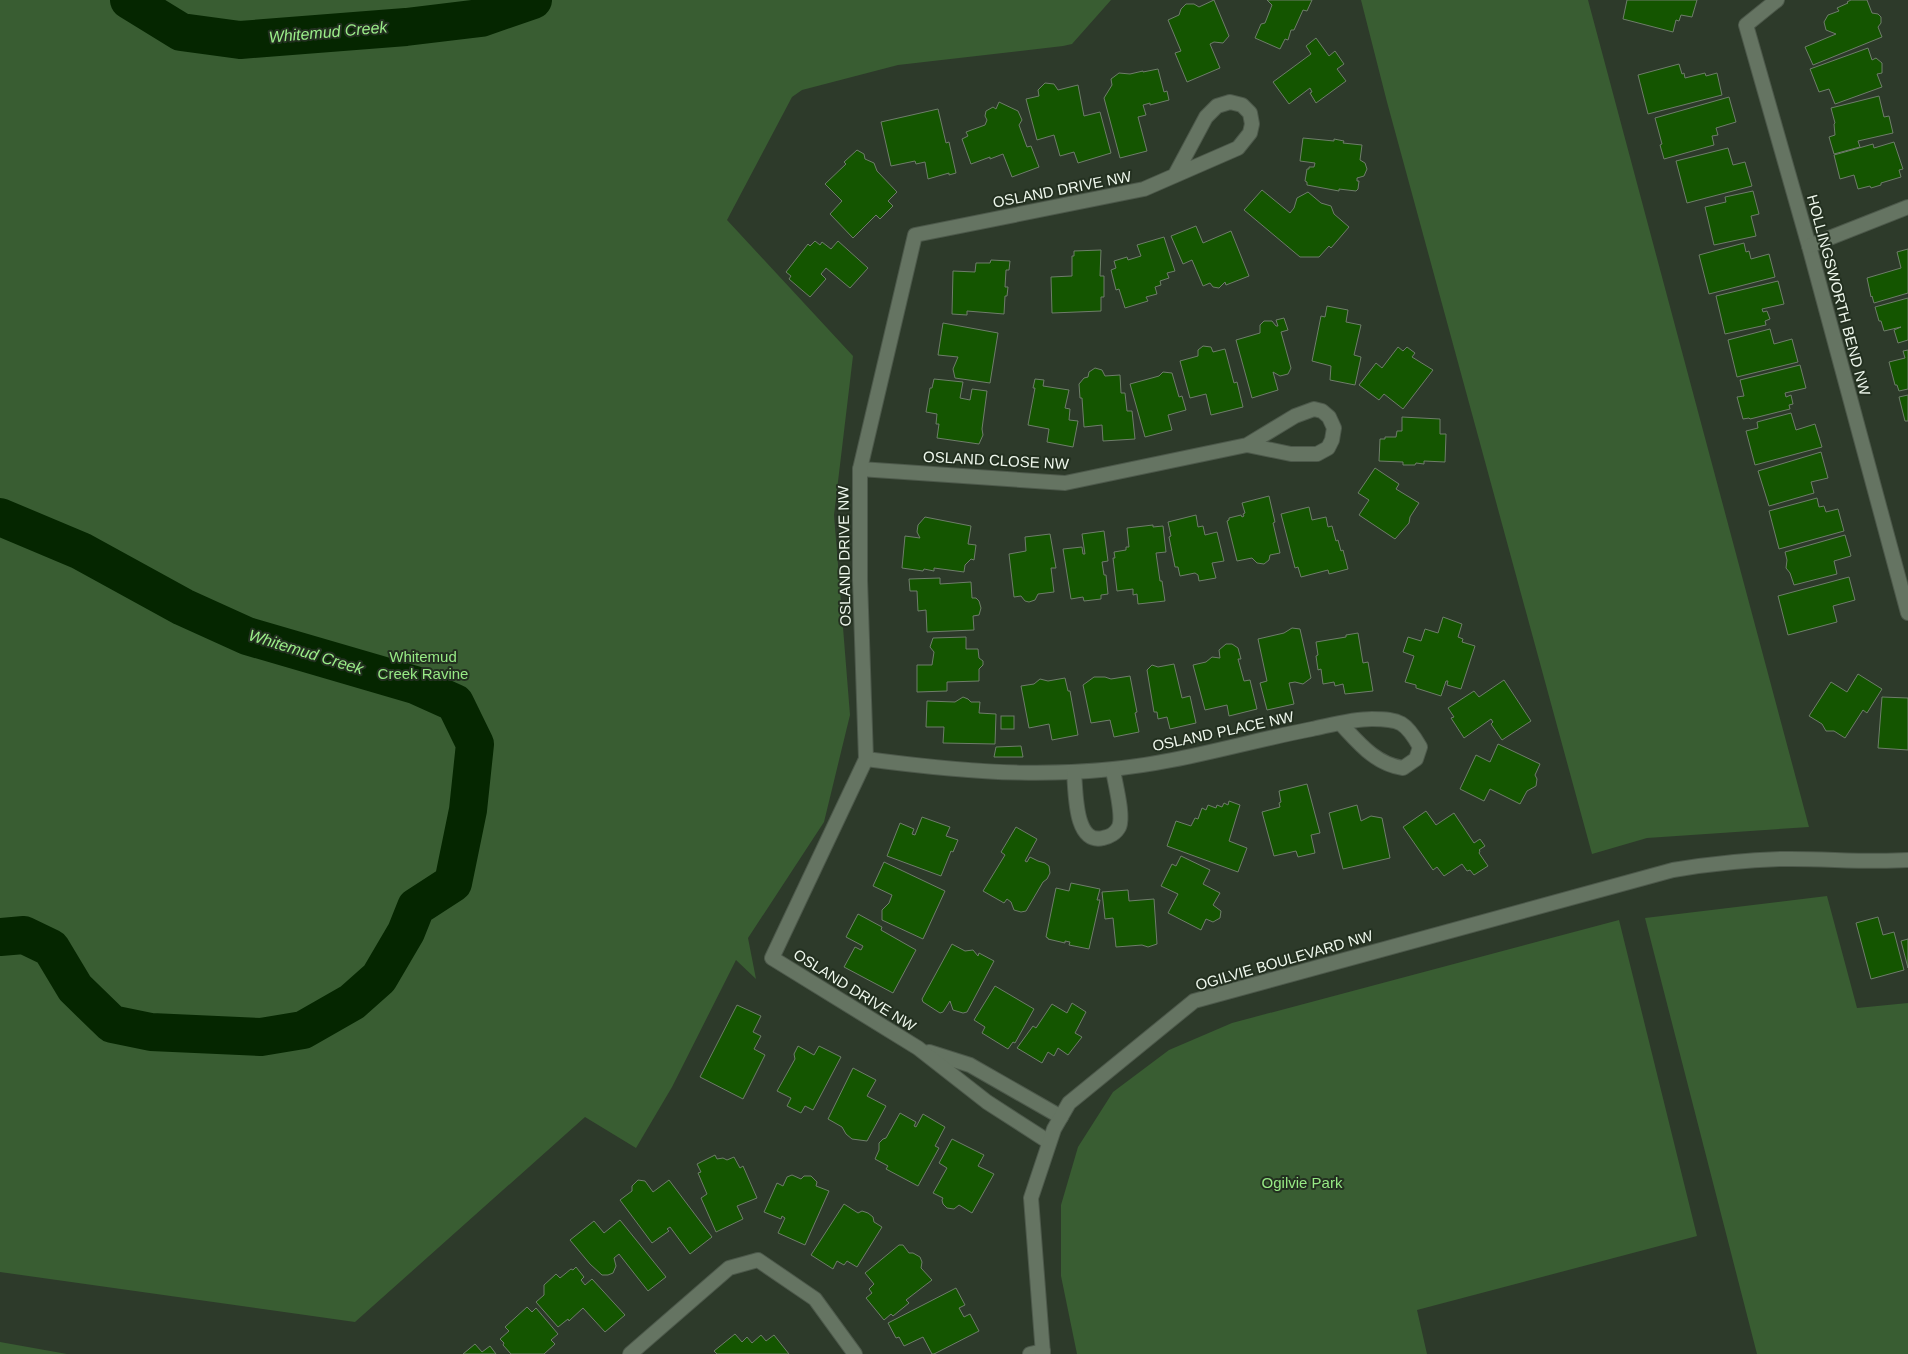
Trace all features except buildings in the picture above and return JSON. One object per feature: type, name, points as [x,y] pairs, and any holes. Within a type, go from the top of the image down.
[{"type":"street","name":"HOLLINGSWORTH BEND NW","points":[[1777,0],[1746,25],[1809,246],[1908,613]]},
{"type":"street","name":"OSLAND DRIVE NW","points":[[1049,1142],[987,1102],[918,1048],[772,958],[866,759],[860,580],[860,469],[915,235],[1144,189],[1238,148],[1250,133],[1252,124],[1250,113],[1242,105],[1230,102],[1217,106],[1206,117],[1175,175]]},
{"type":"street","points":[[1809,246],[1908,207]]},
{"type":"street","name":"OSLAND CLOSE NW","points":[[860,469],[1065,482],[1247,445],[1295,416],[1314,409],[1322,411],[1329,417],[1334,428],[1332,440],[1328,448],[1317,454],[1291,454],[1247,445]]},
{"type":"street","name":"OSLAND PLACE NW","points":[[866,759],[932,768],[1038,774],[1113,770],[1170,760],[1340,723],[1371,719],[1400,721],[1410,730],[1420,747],[1416,759],[1403,768],[1389,766],[1362,746],[1340,723]]},
{"type":"street","points":[[1074,773],[1078,810],[1084,832],[1092,838],[1103,839],[1113,834],[1119,827],[1120,818],[1113,770]]},
{"type":"street","name":"OGILVIE BOULEVARD NW","points":[[1039,1353],[1031,1198],[1049,1142],[1069,1103],[1194,1002],[1673,870],[1728,862],[1782,859],[1860,862],[1908,860]]},
{"type":"street","name":"OSLAND DRIVE NW","points":[[918,1048],[970,1065],[1061,1117]]},
{"type":"street","points":[[630,1354],[729,1268],[758,1260],[815,1300],[855,1354]]},
{"type":"green space","name":"Whitemud Creek Ravine","points":[[0,0],[1111,0],[1072,44],[898,65],[802,90],[792,97],[727,220],[853,356],[834,515],[850,715],[824,822],[748,938],[756,979],[736,960],[672,1087],[636,1148],[585,1117],[355,1322],[0,1272]]},
{"type":"green space","points":[[1361,0],[1588,0],[1809,827],[1647,838],[1592,854],[1387,102]]},
{"type":"green space","points":[[1827,896],[1857,1008],[1908,1003],[1908,1354],[1757,1354],[1645,918]]},
{"type":"green space","name":"Ogilvie Park","points":[[1619,920],[1697,1236],[1417,1310],[1427,1354],[1077,1354],[1061,1276],[1061,1205],[1078,1147],[1113,1092],[1169,1050],[1232,1023]]},
{"type":"green space","points":[[0,1342],[67,1354],[0,1354]]},
{"type":"waterway","name":"Whitemud Creek","points":[[129,0],[181,32],[240,40],[406,27],[481,18],[533,0]]},
{"type":"waterway","name":"Whitemud Creek","points":[[0,517],[81,551],[183,607],[247,636],[415,685],[455,703],[475,744],[468,810],[453,883],[416,907],[406,932],[379,978],[352,1002],[303,1030],[261,1037],[151,1032],[112,1024],[75,988],[51,948],[24,935],[0,937]]}]
